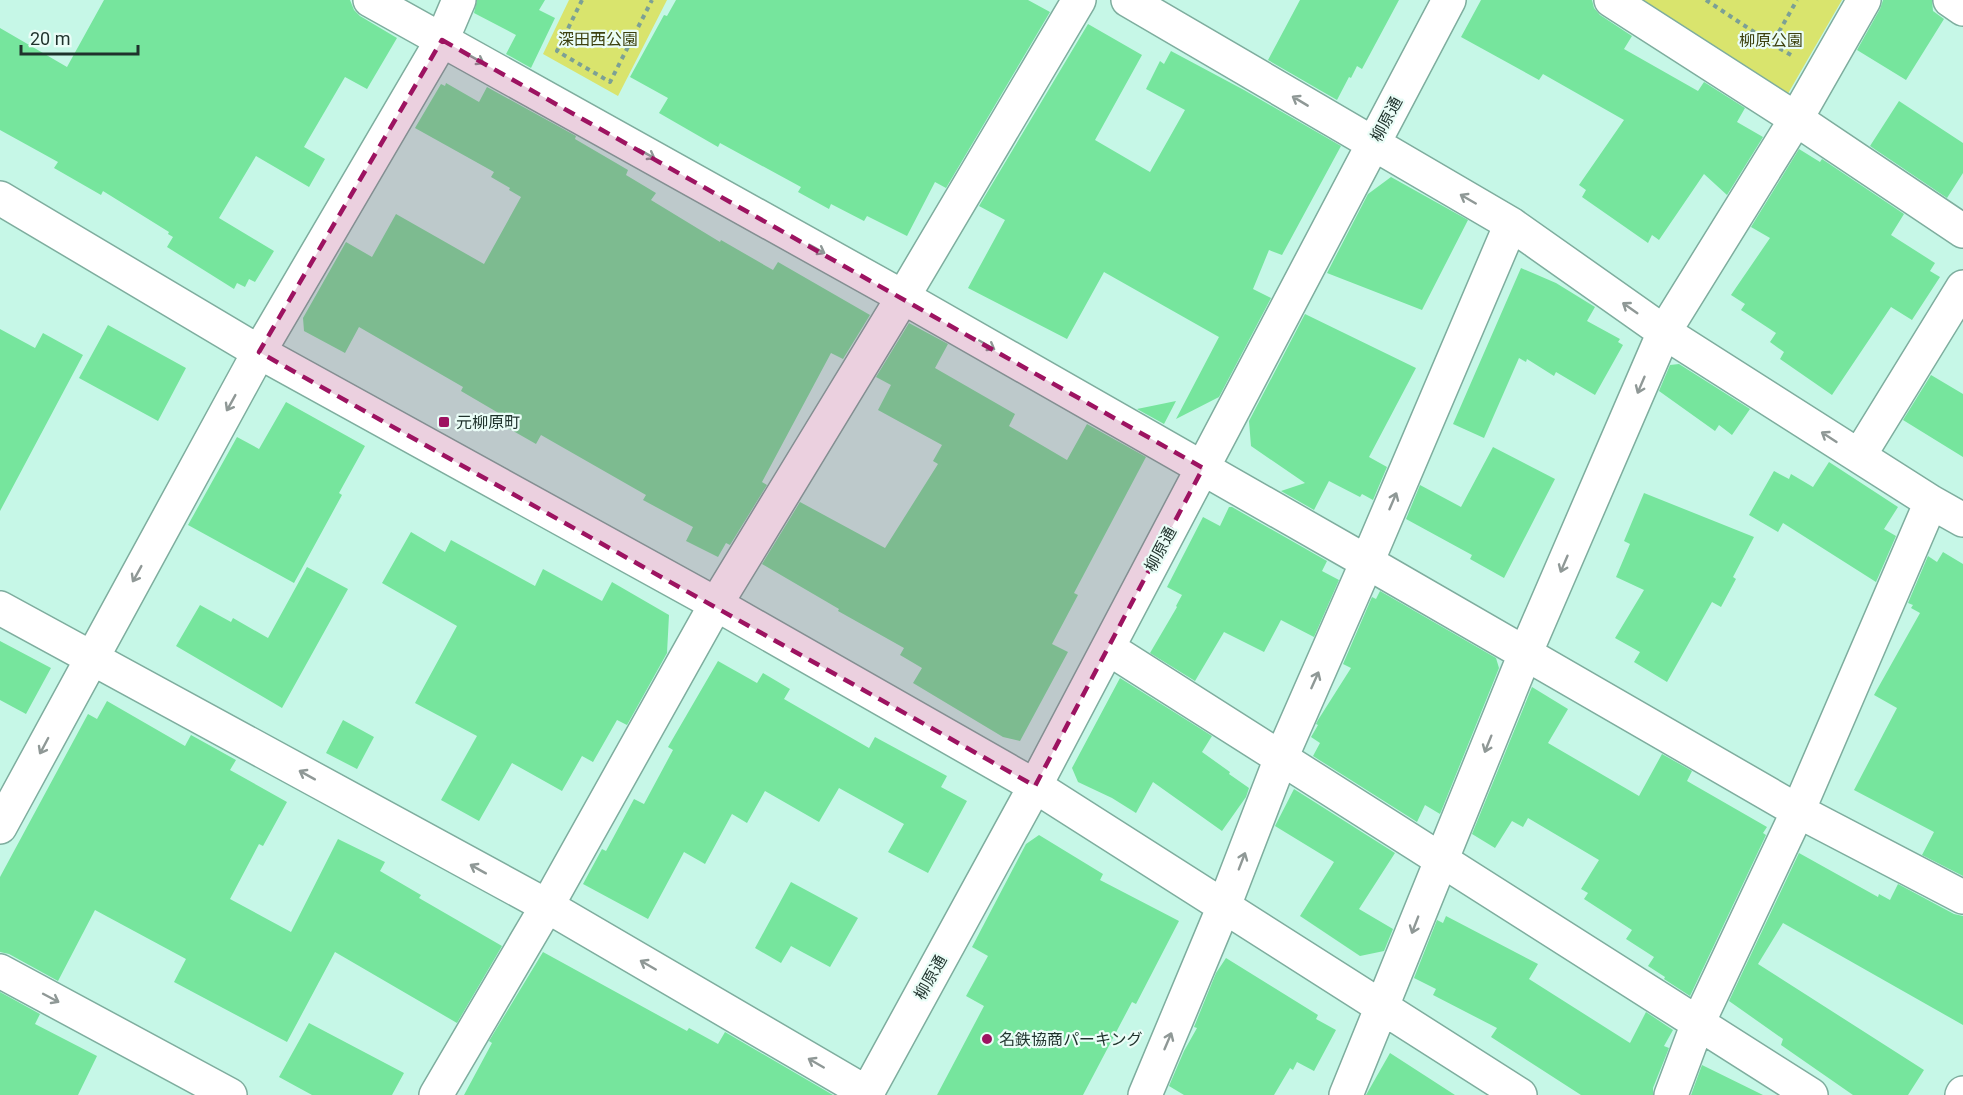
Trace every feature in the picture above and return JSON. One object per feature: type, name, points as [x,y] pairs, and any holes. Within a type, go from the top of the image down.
[{"type":"street","points":[[370,0],[903,297],[1798,811],[1963,897]]},
{"type":"street","points":[[0,827],[259,352],[442,40],[459,0]]},
{"type":"street","points":[[435,1095],[547,906],[716,604],[903,297],[1079,0]]},
{"type":"street","points":[[1128,0],[1511,224],[1664,332],[1963,520]]},
{"type":"street","name":"柳原通","points":[[866,1094],[1035,786],[1449,0]]},
{"type":"street","points":[[1611,0],[1796,118],[1963,231]]},
{"type":"street","points":[[1346,1095],[1525,654],[1664,332],[1796,118],[1864,0]]},
{"type":"street","points":[[1950,0],[1963,9]]},
{"type":"street","points":[[0,198],[259,352],[716,604],[1035,786],[1520,1095]]},
{"type":"street","points":[[1145,1095],[1224,906],[1281,758],[1511,224]]},
{"type":"street","points":[[1859,456],[1963,287]]},
{"type":"street","points":[[1671,1095],[1698,1023],[1798,811],[1931,502]]},
{"type":"street","points":[[0,608],[547,906],[866,1094]]},
{"type":"street","points":[[1108,648],[1811,1095]]},
{"type":"street","points":[[0,970],[231,1095]]},
{"type":"path","points":[[582,0],[557,51],[610,82],[652,0]]},
{"type":"path","points":[[1706,0],[1772,44],[1823,73]]},
{"type":"path","points":[[1772,44],[1797,0]]},
{"type":"highlighted area","points":[[442,40],[1203,468],[1035,786],[259,352]]},
{"type":"green space","name":"深田西公園","points":[[569,0],[667,0],[618,96],[543,54]]},
{"type":"green space","name":"柳原公園","points":[[1630,0],[1842,0],[1786,97]]},
{"type":"building","points":[[104,0],[350,0],[354,10],[360,16],[397,38],[367,89],[345,77],[304,147],[325,159],[309,187],[256,156],[219,218],[274,251],[255,282],[249,279],[245,287],[237,283],[234,289],[167,247],[173,237],[168,234],[169,232],[103,191],[101,195],[54,168],[58,162],[0,130],[0,28],[67,67]]},
{"type":"building","points":[[477,0],[545,0],[539,10],[555,18],[531,68],[506,54],[516,35],[474,13]]},
{"type":"building","points":[[676,0],[1028,0],[1050,12],[946,188],[935,182],[907,236],[867,216],[864,221],[831,204],[829,209],[798,192],[801,187],[720,143],[718,147],[659,113],[668,98],[630,77],[664,15],[667,16]]},
{"type":"building","points":[[1300,0],[1399,0],[1362,69],[1357,66],[1337,100],[1268,60]]},
{"type":"building","points":[[1481,0],[1592,0],[1594,8],[1600,15],[1632,36],[1624,49],[1698,91],[1704,82],[1745,108],[1737,122],[1763,137],[1727,195],[1704,174],[1659,240],[1652,235],[1648,243],[1582,197],[1586,190],[1579,185],[1624,120],[1543,74],[1539,80],[1461,37]]},
{"type":"building","points":[[1883,0],[1932,0],[1933,11],[1944,19],[1906,80],[1857,50]]},
{"type":"building","points":[[1088,24],[1142,55],[1095,140],[1150,172],[1185,110],[1146,89],[1160,61],[1164,64],[1171,51],[1341,146],[1282,255],[1269,250],[1253,289],[1271,298],[1219,397],[1176,419],[1219,337],[1104,272],[1067,339],[968,288],[1005,220],[979,206]]},
{"type":"building","points":[[446,83],[479,102],[487,87],[576,136],[575,139],[628,170],[626,175],[656,193],[651,200],[720,242],[721,240],[773,270],[778,262],[870,315],[843,359],[831,353],[762,482],[767,485],[730,545],[726,543],[718,557],[686,541],[693,527],[643,500],[646,495],[541,435],[536,444],[508,428],[512,421],[461,391],[463,387],[359,327],[345,353],[304,331],[303,318],[346,242],[372,257],[396,214],[484,264],[521,197],[491,177],[494,172],[415,128],[441,84],[445,86]]},
{"type":"building","points":[[1899,101],[1963,143],[1963,173],[1947,198],[1870,146]]},
{"type":"building","points":[[1799,149],[1820,162],[1822,159],[1904,214],[1891,235],[1935,263],[1930,271],[1940,277],[1912,320],[1891,307],[1832,395],[1780,359],[1784,352],[1770,342],[1776,333],[1741,310],[1745,304],[1731,295],[1770,238],[1751,227]]},
{"type":"building","points":[[1391,177],[1468,220],[1422,310],[1327,273],[1368,194]]},
{"type":"building","points":[[1521,268],[1556,283],[1595,307],[1587,321],[1620,339],[1618,342],[1623,345],[1595,395],[1556,372],[1554,376],[1527,359],[1526,362],[1519,358],[1484,438],[1453,424]]},
{"type":"building","points":[[1305,314],[1416,368],[1369,457],[1387,467],[1373,500],[1362,494],[1360,497],[1329,481],[1314,510],[1281,491],[1305,483],[1251,446],[1249,421]]},
{"type":"building","points":[[909,323],[948,344],[935,368],[1015,414],[1009,426],[1067,460],[1087,424],[1146,457],[1074,593],[1078,595],[1052,644],[1068,652],[1020,741],[1003,737],[913,683],[922,668],[900,655],[904,648],[762,564],[800,502],[885,548],[938,464],[933,461],[942,445],[878,410],[891,385],[876,377]]},
{"type":"building","points":[[108,325],[186,368],[158,421],[79,378]]},
{"type":"building","points":[[0,329],[35,348],[43,333],[83,355],[0,511]]},
{"type":"building","points":[[1679,364],[1750,409],[1732,435],[1719,425],[1715,431],[1659,391],[1670,365]]},
{"type":"building","points":[[1931,375],[1963,394],[1963,457],[1903,420]]},
{"type":"building","points":[[1176,401],[1164,424],[1137,409]]},
{"type":"building","points":[[286,402],[365,446],[339,493],[342,495],[294,583],[188,525],[237,437],[259,449]]},
{"type":"building","points":[[1493,447],[1555,479],[1504,578],[1470,559],[1472,555],[1406,519],[1420,485],[1461,507]]},
{"type":"building","points":[[1829,462],[1898,507],[1884,529],[1896,536],[1876,582],[1783,523],[1778,532],[1749,515],[1774,471],[1789,479],[1791,474],[1813,487]]},
{"type":"building","points":[[1644,493],[1754,537],[1733,577],[1736,579],[1721,607],[1712,602],[1667,682],[1634,662],[1640,652],[1615,638],[1644,590],[1616,577],[1630,544],[1624,541]]},
{"type":"building","points":[[1229,507],[1327,561],[1322,571],[1339,580],[1314,637],[1281,620],[1264,652],[1224,632],[1195,681],[1150,653],[1182,595],[1167,587],[1203,517],[1220,526]]},
{"type":"building","points":[[411,532],[445,552],[451,540],[535,586],[543,569],[602,601],[612,582],[669,615],[667,653],[627,725],[617,720],[593,762],[582,756],[562,791],[512,763],[479,821],[441,800],[477,736],[415,703],[457,626],[382,583]]},
{"type":"building","points":[[1943,552],[1963,564],[1963,876],[1922,855],[1934,832],[1854,790],[1897,708],[1874,695],[1920,613],[1911,608],[1913,605],[1908,603],[1928,556],[1937,562]]},
{"type":"building","points":[[307,567],[348,589],[282,708],[176,646],[200,605],[231,622],[233,618],[268,638]]},
{"type":"building","points":[[1380,591],[1496,658],[1499,668],[1440,814],[1425,805],[1417,822],[1313,756],[1320,743],[1311,737],[1318,725],[1316,724],[1351,668],[1343,664],[1372,597],[1376,599]]},
{"type":"building","points":[[0,641],[51,668],[26,714],[0,700]]},
{"type":"building","points":[[718,661],[757,683],[763,673],[790,689],[784,699],[869,748],[875,737],[947,776],[941,787],[967,801],[928,873],[888,852],[904,824],[839,788],[819,822],[765,791],[747,823],[732,814],[705,864],[684,852],[648,919],[583,884],[602,849],[606,851],[634,799],[644,804],[673,750],[668,747]]},
{"type":"building","points":[[1120,678],[1212,736],[1202,752],[1249,788],[1246,797],[1222,831],[1153,782],[1136,813],[1112,798],[1078,782],[1072,768]]},
{"type":"building","points":[[1532,687],[1568,709],[1548,743],[1639,796],[1662,754],[1692,771],[1687,781],[1767,827],[1763,833],[1766,835],[1690,996],[1648,966],[1654,957],[1626,939],[1632,930],[1584,899],[1588,893],[1581,889],[1599,860],[1528,818],[1523,827],[1512,821],[1495,848],[1472,834]]},
{"type":"building","points":[[107,701],[185,746],[191,735],[236,760],[230,770],[287,802],[263,846],[259,844],[230,899],[291,932],[338,839],[385,862],[380,871],[421,895],[419,898],[502,946],[457,1023],[335,952],[287,1042],[174,982],[186,959],[95,910],[58,981],[9,954],[0,952],[0,877],[88,714],[97,719]]},
{"type":"building","points":[[343,720],[374,737],[357,769],[326,753]]},
{"type":"building","points":[[1294,789],[1395,853],[1359,909],[1393,929],[1384,951],[1360,956],[1300,916],[1334,862],[1275,826]]},
{"type":"building","points":[[1039,835],[1103,874],[1100,880],[1179,921],[1136,1004],[1132,1002],[1083,1095],[937,1095],[984,1006],[966,996],[988,956],[972,947],[1026,844]]},
{"type":"building","points":[[1799,853],[1878,897],[1879,894],[1890,900],[1898,884],[1954,914],[1963,916],[1963,1025],[1783,923],[1758,964],[1924,1070],[1908,1095],[1853,1095],[1781,1045],[1783,1039],[1729,1001]]},
{"type":"building","points":[[791,882],[858,918],[830,967],[791,946],[781,963],[755,948]]},
{"type":"building","points":[[1446,916],[1538,964],[1529,979],[1630,1043],[1646,1012],[1673,1030],[1664,1046],[1669,1048],[1653,1088],[1653,1095],[1581,1095],[1491,1037],[1497,1028],[1433,995],[1436,989],[1414,978],[1437,920],[1443,923]]},
{"type":"building","points":[[543,952],[687,1031],[689,1028],[718,1044],[725,1032],[833,1095],[464,1095],[492,1043],[489,1041]]},
{"type":"building","points":[[1226,958],[1318,1015],[1316,1019],[1336,1030],[1314,1071],[1297,1062],[1293,1070],[1290,1068],[1274,1095],[1184,1095],[1169,1086],[1197,1028],[1194,1027],[1216,973]]},
{"type":"building","points":[[0,992],[40,1014],[35,1024],[97,1056],[78,1095],[0,1095]]},
{"type":"building","points":[[309,1023],[404,1073],[392,1095],[312,1095],[279,1077]]},
{"type":"building","points":[[1390,1053],[1455,1095],[1366,1095]]},
{"type":"building","points":[[1702,1065],[1763,1095],[1691,1095]]},
{"type":"place","name":"元柳原町","points":[[444,422]]},
{"type":"place","name":"名鉄協商パーキング","points":[[987,1039]]}]
